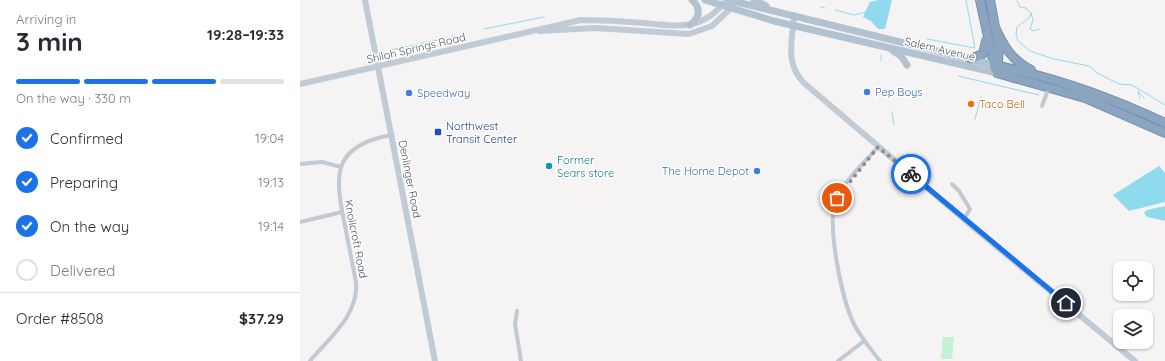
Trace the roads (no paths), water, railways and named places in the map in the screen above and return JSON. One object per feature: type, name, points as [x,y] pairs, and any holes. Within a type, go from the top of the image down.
[{"type":"highway","points":[[980,0],[996,68]]},
{"type":"highway","points":[[990,0],[999,49],[996,68]]},
{"type":"highway","points":[[994,25],[1007,51],[1015,60],[1032,70],[1056,80]]},
{"type":"highway","points":[[970,59],[983,54],[986,46],[986,30]]},
{"type":"highway","name":"Salem Avenue","points":[[996,68],[1056,80],[1114,100],[1165,129]]},
{"type":"highway","name":"Salem Avenue","points":[[996,68],[1109,107],[1165,129]]},
{"type":"main road","points":[[690,25],[696,19],[699,11],[696,3],[692,0]]},
{"type":"main road","name":"Salem Avenue","points":[[705,0],[730,2],[970,59],[996,68]]},
{"type":"main road","points":[[754,0],[777,13]]},
{"type":"main road","name":"Salem Avenue","points":[[730,2],[730,8],[793,26],[889,48],[996,68]]},
{"type":"main road","points":[[889,48],[901,56],[907,65]]},
{"type":"street","name":"Denlinger Road","points":[[364,0],[435,361]]},
{"type":"street","name":"Shiloh Springs Road","points":[[300,84],[535,31],[549,26],[581,20],[672,26],[690,25],[705,19],[730,2]]},
{"type":"street","name":"Shiloh Springs Road","points":[[535,31],[595,28],[689,34],[712,26],[730,8]]},
{"type":"street","points":[[794,17],[791,56],[797,74],[808,88],[1135,361]]},
{"type":"street","points":[[1042,106],[1050,87]]},
{"type":"street","name":"Knollcroft Road","points":[[310,361],[347,317],[355,301],[356,282],[338,186],[341,167],[348,154],[358,146],[374,138],[391,135]]},
{"type":"street","points":[[878,147],[840,192],[832,217],[833,234],[846,303],[854,324],[864,341],[880,361]]},
{"type":"street","points":[[300,164],[322,162],[341,167]]},
{"type":"street","points":[[952,184],[959,191],[970,209],[964,219]]},
{"type":"street","points":[[300,222],[342,212]]},
{"type":"street","points":[[518,311],[515,324],[521,361]]},
{"type":"street","points":[[838,361],[864,341]]},
{"type":"water","points":[[878,0],[892,0],[885,29],[878,29],[871,21],[863,17],[870,2]]},
{"type":"water","points":[[1159,166],[1165,173],[1165,202],[1129,211],[1113,195]]},
{"type":"water","points":[[1165,206],[1165,221],[1147,217],[1144,213],[1147,210]]},
{"type":"waterway","points":[[927,39],[975,48],[966,0]]},
{"type":"waterway","points":[[1017,0],[1020,7],[1026,8],[1031,13],[1030,17],[1017,27],[1016,34],[1018,41],[1030,51],[1054,59],[1089,66],[1097,73],[1119,84],[1132,85],[1165,105]]},
{"type":"waterway","points":[[821,7],[825,8]]},
{"type":"waterway","points":[[835,10],[854,15],[866,12]]},
{"type":"waterway","points":[[1031,13],[1033,20],[1030,29],[1033,31],[1039,29]]},
{"type":"waterway","points":[[484,29],[544,17]]},
{"type":"waterway","points":[[391,50],[466,34]]},
{"type":"waterway","points":[[881,55],[881,61]]},
{"type":"waterway","points":[[958,76],[1039,95]]},
{"type":"waterway","points":[[1138,91],[1144,98]]},
{"type":"waterway","points":[[1138,92],[1140,98]]},
{"type":"waterway","points":[[975,119],[981,97]]},
{"type":"waterway","points":[[892,112],[894,125]]},
{"type":"place","name":"Pep Boys","points":[[867,92]]},
{"type":"place","name":"Speedway","points":[[409,93]]},
{"type":"place","name":"Taco Bell","points":[[971,104]]},
{"type":"place","name":"Northwest Transit Center","points":[[438,132]]},
{"type":"place","name":"Former Sears store","points":[[549,166]]},
{"type":"place","name":"The Home Depot","points":[[757,171]]}]
